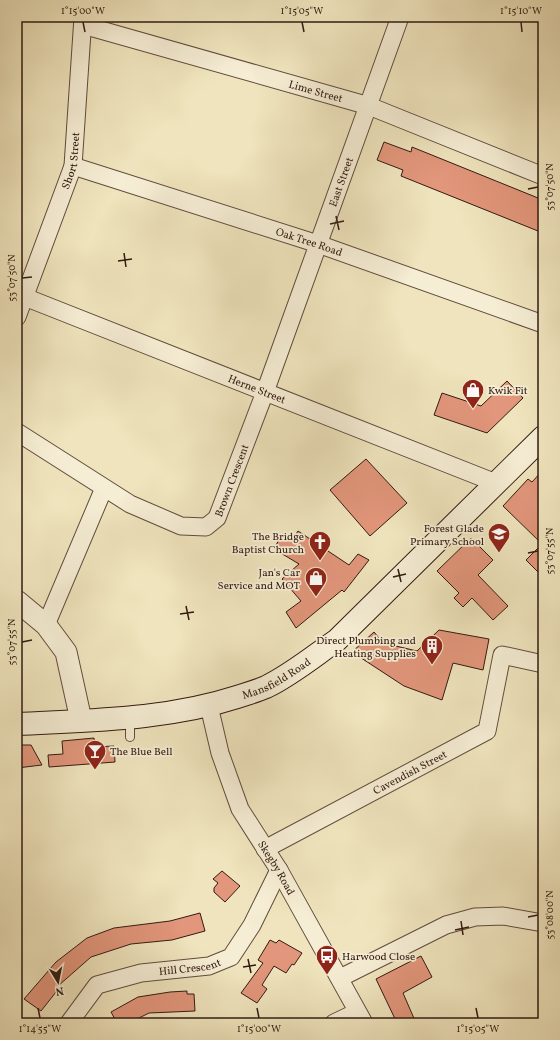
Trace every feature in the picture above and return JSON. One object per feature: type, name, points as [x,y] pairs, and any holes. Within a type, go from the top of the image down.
[{"type":"main road","name":"Mansfield Road","points":[[17,724],[81,720],[130,727],[184,711],[209,706],[266,687],[302,665],[337,640],[543,437]]},
{"type":"street","name":"East Street","points":[[265,392],[400,17]]},
{"type":"street","name":"Lime Street","points":[[83,21],[369,106],[543,176]]},
{"type":"street","name":"Short Street","points":[[20,295],[73,166],[83,21]]},
{"type":"street","name":"Oak Tree Road","points":[[73,166],[318,244],[543,324]]},
{"type":"street","points":[[17,317],[20,295]]},
{"type":"street","name":"Herne Street","points":[[20,295],[496,483]]},
{"type":"street","name":"Brown Crescent","points":[[17,432],[130,504],[181,526],[206,527],[217,518],[265,392]]},
{"type":"street","points":[[46,625],[104,488]]},
{"type":"street","points":[[17,601],[46,625],[66,652],[81,720]]},
{"type":"street","name":"Cavendish Street","points":[[265,849],[487,730],[502,655],[543,664]]},
{"type":"street","name":"Skegby Road","points":[[209,706],[220,753],[240,809],[279,870],[340,978],[360,1017]]},
{"type":"street","name":"Hill Crescent","points":[[69,1023],[97,985],[140,973],[209,966],[231,957],[252,925],[279,870]]},
{"type":"street","points":[[340,978],[446,925],[475,917],[503,916],[543,923]]},
{"type":"street","points":[[334,1023],[360,1017]]},
{"type":"building","points":[[384,142],[411,152],[412,147],[543,200],[543,233],[401,176],[403,170],[377,160]]},
{"type":"building","name":"Kwik Fit","points":[[507,381],[523,398],[487,433],[434,415],[442,393],[481,406]]},
{"type":"building","points":[[366,459],[407,503],[370,536],[330,490]]},
{"type":"building","points":[[543,470],[543,577],[526,560],[542,544],[503,506],[528,479],[532,482]]},
{"type":"building","points":[[298,531],[349,565],[358,554],[369,560],[344,592],[342,590],[296,628],[286,612],[301,601],[282,579],[299,564],[274,549],[282,534],[292,540]]},
{"type":"building","points":[[471,538],[493,560],[478,575],[508,606],[493,620],[472,598],[463,607],[454,598],[459,593],[437,571]]},
{"type":"building","name":"Direct Plumbing and Heating Supplies","points":[[439,630],[489,639],[483,670],[453,663],[442,700],[404,686],[352,652],[374,632],[383,643],[417,651]]},
{"type":"building","points":[[94,738],[95,747],[114,746],[115,762],[49,767],[48,755],[63,754],[62,741]]},
{"type":"building","points":[[17,745],[31,745],[42,765],[17,768]]},
{"type":"building","points":[[222,871],[240,886],[225,902],[214,892],[214,888],[218,883],[213,879]]},
{"type":"building","points":[[200,913],[205,931],[172,940],[131,944],[91,957],[58,986],[60,987],[41,1011],[24,999],[56,962],[87,938],[114,928],[170,921]]},
{"type":"building","points":[[270,940],[276,943],[279,940],[302,953],[294,965],[292,964],[286,973],[274,966],[262,985],[267,989],[257,1003],[241,993],[263,963],[258,960]]},
{"type":"building","points":[[421,956],[432,977],[403,993],[416,1023],[397,1023],[376,979]]},
{"type":"building","points":[[187,991],[187,994],[194,994],[195,1011],[149,1013],[129,1023],[117,1023],[111,1012],[138,997]]},
{"type":"place","name":"Kwik Fit","points":[[473,410]]},
{"type":"place","name":"Forest Glade Primary School","points":[[499,554]]},
{"type":"place","name":"The Bridge Baptist Church","points":[[320,562]]},
{"type":"place","name":"Jan's Car Service and MOT","points":[[316,598]]},
{"type":"place","name":"Direct Plumbing and Heating Supplies","points":[[432,666]]},
{"type":"place","name":"The Blue Bell","points":[[95,770]]},
{"type":"place","name":"Harwood Close","points":[[327,976]]}]
